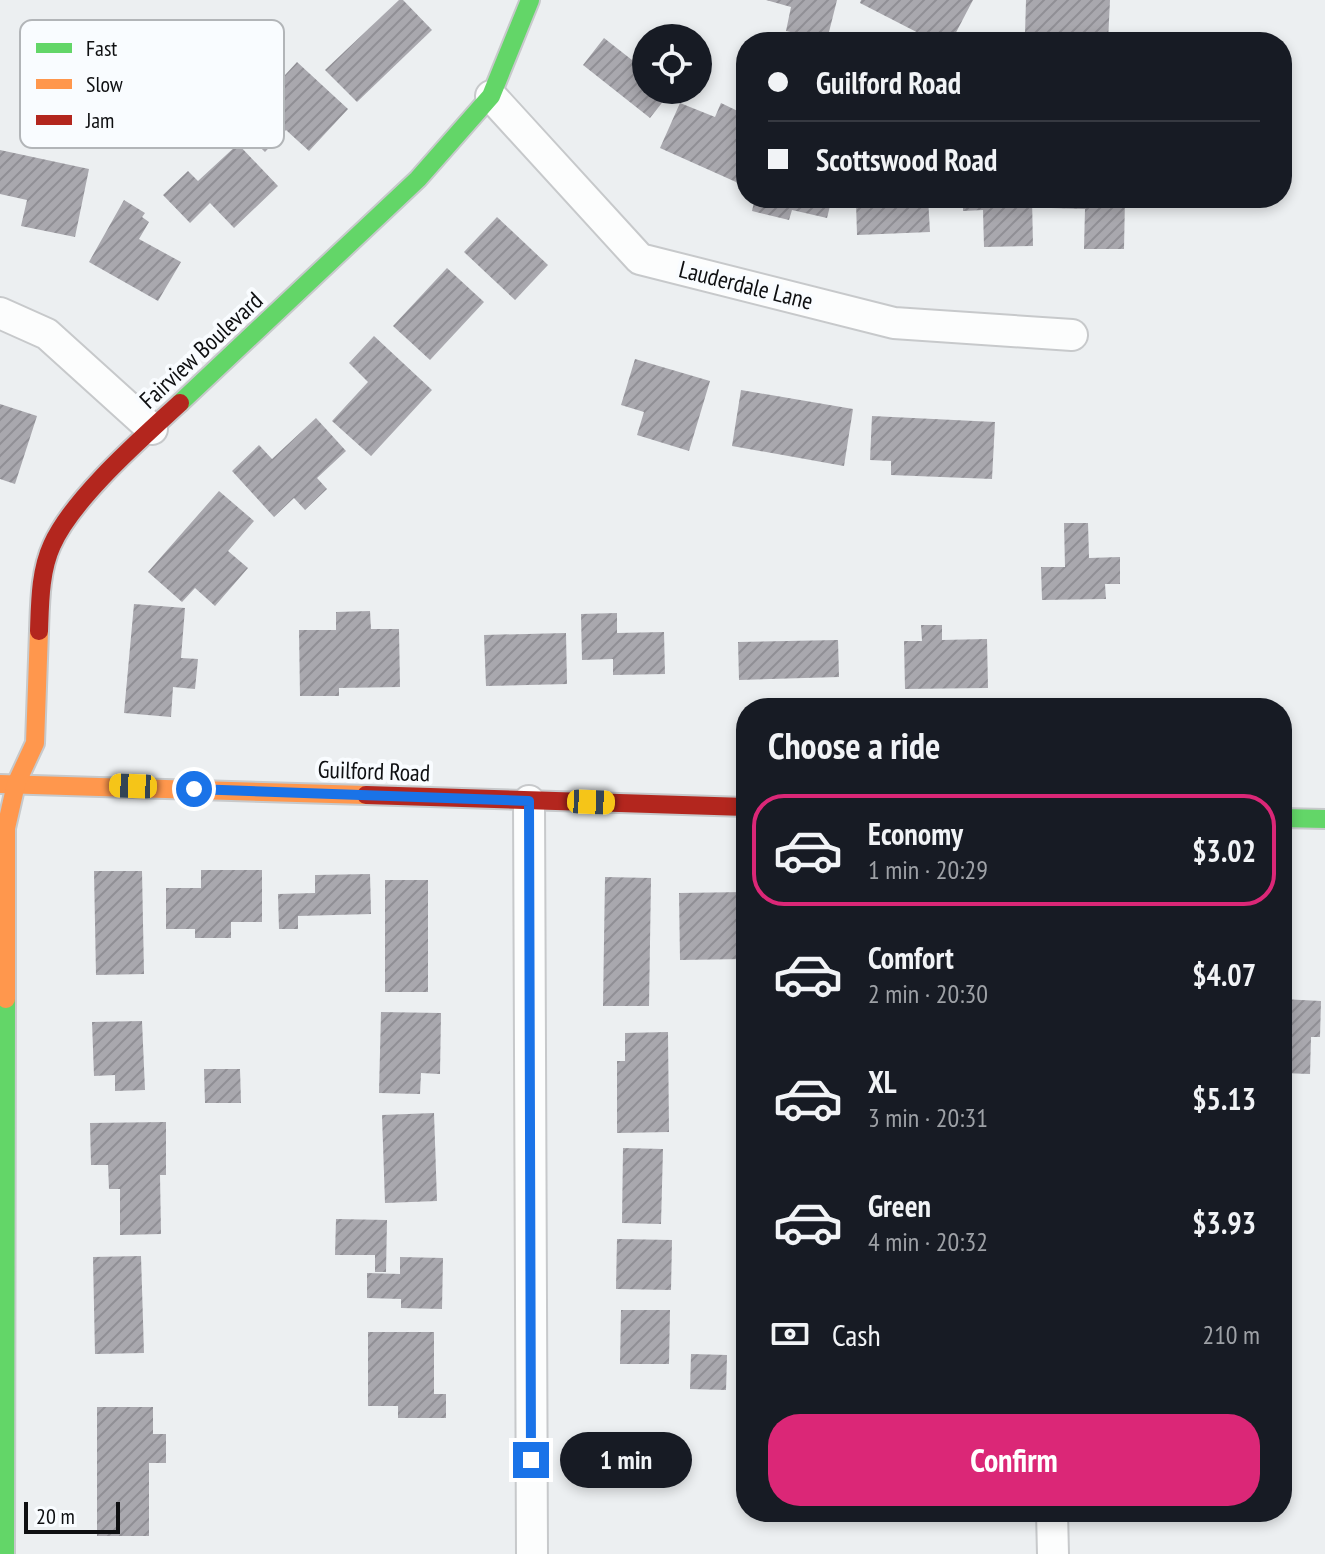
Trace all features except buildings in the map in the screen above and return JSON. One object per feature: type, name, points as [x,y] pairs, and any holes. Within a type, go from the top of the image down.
[{"type":"street","name":"Fairview Boulevard","points":[[5,1554],[8,784],[35,743],[41,588],[51,546],[76,506],[152,429],[418,179],[491,96],[530,0]]},
{"type":"street","name":"Lauderdale Lane","points":[[491,96],[640,259],[894,323],[1072,335]]},
{"type":"street","points":[[0,313],[47,334],[152,429]]},
{"type":"street","name":"Guilford Road","points":[[8,784],[736,807]]},
{"type":"street","points":[[529,801],[532,1554]]},
{"type":"street","points":[[1292,818],[1325,819]]},
{"type":"street","points":[[1052,1522],[1053,1554]]},
{"type":"traffic: fast","points":[[180,403],[418,179],[491,96],[530,0]]},
{"type":"traffic: fast","points":[[1292,818],[1325,819]]},
{"type":"traffic: fast","points":[[5,1554],[6,999]]},
{"type":"traffic: slow","points":[[6,999],[6,828],[16,784],[35,743],[39,631]]},
{"type":"traffic: slow","points":[[0,784],[366,795]]},
{"type":"traffic: jam","points":[[39,631],[45,565],[62,527],[109,470],[180,403]]},
{"type":"traffic: jam","points":[[366,795],[736,807]]},
{"type":"route","points":[[194,789],[529,801],[531,1460]]}]
